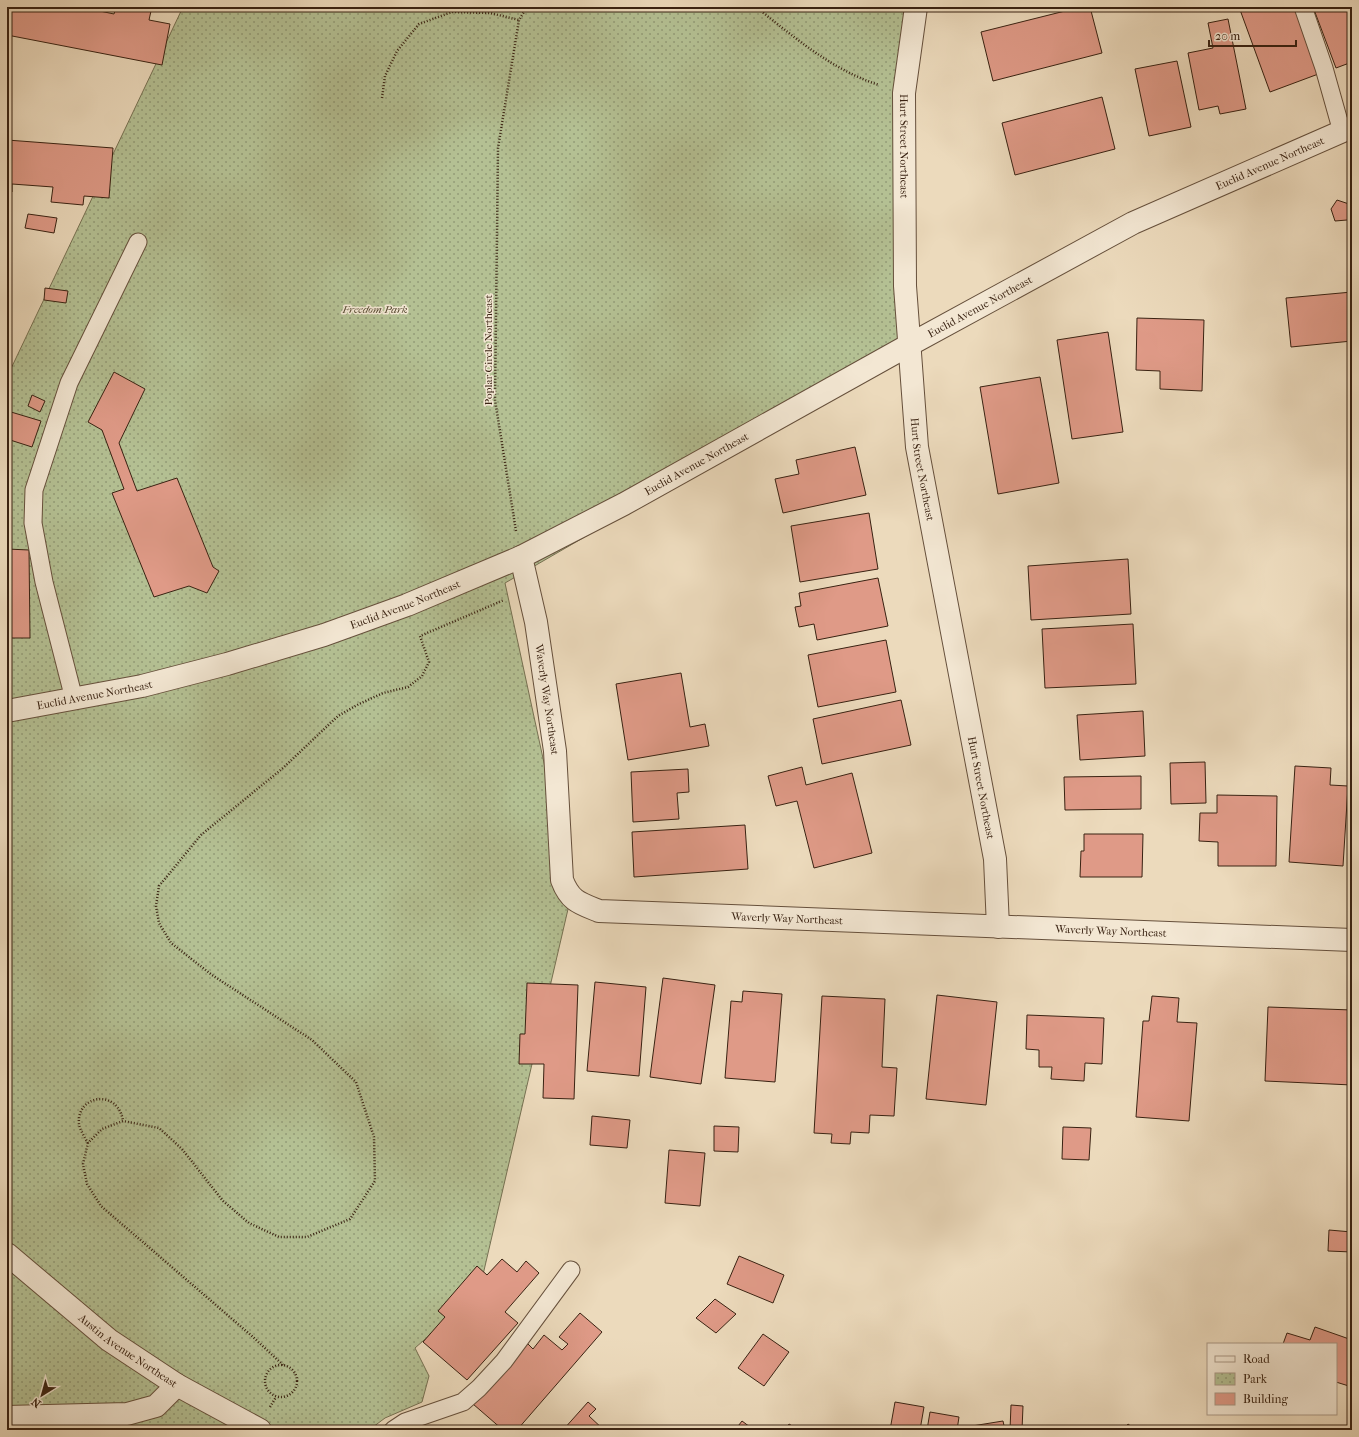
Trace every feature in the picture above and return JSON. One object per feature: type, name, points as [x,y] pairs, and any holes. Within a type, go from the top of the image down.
[{"type":"street","name":"Hurt Street Northeast","points":[[916,7],[904,93],[905,286],[917,446],[994,859],[998,926]]},
{"type":"street","name":"Euclid Avenue Northeast","points":[[7,711],[142,686],[219,666],[324,634],[407,605],[521,556],[624,504],[909,345],[1133,223],[1347,129]]},
{"type":"street","name":"Waverly Way Northeast","points":[[521,556],[536,622],[555,751],[562,880],[566,890],[576,902],[599,911],[1352,940]]},
{"type":"street","name":"Austin Avenue Northeast","points":[[7,1254],[109,1340],[177,1385],[260,1430]]},
{"type":"street","points":[[7,1416],[127,1414],[156,1406],[177,1385]]},
{"type":"lane","points":[[1303,7],[1347,129]]},
{"type":"lane","points":[[74,699],[44,582],[32,523],[34,490],[69,383],[138,242]]},
{"type":"lane","points":[[393,1430],[405,1422],[463,1402],[479,1388],[504,1361],[571,1270]]},
{"type":"path","name":"Poplar Circle Northeast","points":[[521,556],[495,400],[498,148],[519,20],[527,7]]},
{"type":"path","points":[[756,7],[803,45],[855,76],[904,93]]},
{"type":"path","points":[[382,98],[385,76],[397,51],[419,24],[452,12],[490,13],[519,20]]},
{"type":"path","points":[[283,1365],[269,1370],[265,1382],[271,1393],[282,1397],[293,1392],[297,1384],[295,1373],[283,1365],[253,1337],[101,1206],[87,1184],[83,1164],[88,1143],[102,1130],[123,1121],[159,1128],[182,1149],[223,1201],[249,1223],[279,1237],[307,1237],[350,1219],[375,1181],[374,1138],[356,1082],[312,1040],[212,975],[171,943],[159,924],[156,906],[159,886],[200,835],[283,768],[338,716],[383,693],[408,687],[422,676],[429,662],[420,636],[504,600],[521,556]]},
{"type":"path","points":[[88,1143],[79,1125],[79,1116],[83,1107],[92,1100],[104,1098],[115,1103],[122,1112],[123,1121]]},
{"type":"green space","name":"Freedom Park","points":[[183,7],[922,7],[905,67],[915,346],[505,583],[572,892],[479,1292],[415,1348],[429,1376],[422,1402],[385,1418],[369,1430],[7,1430],[7,377]]},
{"type":"building","points":[[7,7],[81,7],[114,14],[116,7],[128,7],[151,11],[149,20],[170,24],[162,65],[7,35]]},
{"type":"building","points":[[1081,7],[1090,7],[1102,53],[993,81],[981,32]]},
{"type":"building","points":[[1239,7],[1297,7],[1321,73],[1270,92]]},
{"type":"building","points":[[1313,7],[1352,7],[1352,62],[1336,68]]},
{"type":"building","points":[[1228,19],[1246,109],[1220,114],[1218,106],[1199,110],[1188,53],[1213,48],[1208,23]]},
{"type":"building","points":[[1177,61],[1191,127],[1149,136],[1135,69]]},
{"type":"building","points":[[1102,97],[1115,149],[1015,175],[1002,123]]},
{"type":"building","points":[[7,140],[113,148],[109,198],[84,196],[83,205],[51,202],[53,187],[12,184],[12,192],[7,192]]},
{"type":"building","points":[[1337,200],[1349,204],[1352,215],[1347,220],[1335,221],[1331,209]]},
{"type":"building","points":[[28,214],[57,218],[54,233],[25,228]]},
{"type":"building","points":[[45,288],[68,291],[66,303],[44,300]]},
{"type":"building","points":[[1352,292],[1352,341],[1291,347],[1286,298]]},
{"type":"building","points":[[1137,318],[1204,320],[1202,391],[1160,389],[1160,371],[1136,370]]},
{"type":"building","points":[[1108,332],[1123,432],[1072,439],[1057,340]]},
{"type":"building","points":[[114,372],[145,389],[119,443],[137,491],[177,478],[213,567],[219,571],[207,593],[189,586],[154,597],[112,493],[124,489],[102,430],[88,422]]},
{"type":"building","points":[[1040,377],[1059,483],[998,494],[980,387]]},
{"type":"building","points":[[32,395],[45,401],[40,412],[28,406]]},
{"type":"building","points":[[11,412],[41,421],[32,447],[7,439],[7,424]]},
{"type":"building","points":[[855,447],[866,495],[783,513],[775,479],[799,474],[796,460]]},
{"type":"building","points":[[869,513],[878,569],[800,582],[791,526]]},
{"type":"building","points":[[7,549],[29,550],[30,638],[7,638]]},
{"type":"building","points":[[1128,559],[1131,614],[1031,620],[1028,566]]},
{"type":"building","points":[[878,578],[888,626],[817,640],[814,624],[799,627],[795,607],[801,606],[799,593]]},
{"type":"building","points":[[1133,624],[1136,684],[1045,688],[1042,629]]},
{"type":"building","points":[[886,640],[896,692],[818,707],[808,655]]},
{"type":"building","points":[[681,673],[690,727],[705,724],[709,746],[628,760],[616,684]]},
{"type":"building","points":[[901,700],[911,745],[822,764],[813,719]]},
{"type":"building","points":[[1143,711],[1145,756],[1080,760],[1077,715]]},
{"type":"building","points":[[1205,762],[1206,803],[1171,804],[1170,763]]},
{"type":"building","points":[[1295,766],[1331,768],[1330,785],[1348,786],[1343,866],[1289,862]]},
{"type":"building","points":[[802,767],[806,785],[852,773],[872,853],[814,868],[797,801],[776,806],[768,776]]},
{"type":"building","points":[[688,769],[689,792],[677,793],[679,819],[633,822],[631,772]]},
{"type":"building","points":[[1141,776],[1141,809],[1065,810],[1064,777]]},
{"type":"building","points":[[1217,795],[1277,796],[1276,866],[1218,866],[1218,842],[1199,841],[1200,813],[1217,813]]},
{"type":"building","points":[[745,825],[748,869],[634,877],[632,832]]},
{"type":"building","points":[[1084,834],[1143,834],[1142,877],[1080,877],[1081,851],[1084,851]]},
{"type":"building","points":[[663,978],[715,985],[701,1084],[650,1077]]},
{"type":"building","points":[[595,982],[646,987],[639,1076],[587,1071]]},
{"type":"building","points":[[527,983],[578,985],[574,1099],[543,1098],[544,1064],[519,1064],[520,1034],[525,1034]]},
{"type":"building","points":[[743,991],[782,994],[775,1082],[725,1078],[731,1001],[742,1002]]},
{"type":"building","points":[[937,995],[997,1002],[986,1105],[926,1099]]},
{"type":"building","points":[[822,996],[885,999],[882,1067],[897,1068],[894,1116],[870,1115],[869,1133],[851,1132],[850,1144],[831,1143],[832,1134],[814,1133]]},
{"type":"building","points":[[1152,996],[1179,998],[1177,1022],[1197,1023],[1189,1121],[1136,1117],[1143,1021],[1149,1021]]},
{"type":"building","points":[[1268,1007],[1352,1010],[1352,1085],[1265,1081]]},
{"type":"building","points":[[1027,1015],[1104,1018],[1102,1064],[1085,1063],[1084,1081],[1051,1079],[1052,1067],[1039,1067],[1039,1050],[1026,1049]]},
{"type":"building","points":[[592,1116],[630,1120],[627,1148],[590,1145]]},
{"type":"building","points":[[714,1126],[739,1127],[738,1152],[714,1151]]},
{"type":"building","points":[[1063,1127],[1091,1128],[1089,1160],[1062,1159]]},
{"type":"building","points":[[669,1150],[705,1153],[700,1206],[665,1203]]},
{"type":"building","points":[[1329,1230],[1352,1232],[1352,1252],[1328,1251]]},
{"type":"building","points":[[739,1256],[784,1275],[773,1303],[727,1284]]},
{"type":"building","points":[[502,1259],[517,1272],[526,1261],[539,1273],[505,1312],[518,1323],[467,1380],[423,1342],[445,1317],[438,1311],[477,1266],[487,1275]]},
{"type":"building","points":[[715,1299],[736,1314],[716,1333],[696,1318]]},
{"type":"building","points":[[580,1313],[602,1332],[517,1430],[503,1430],[473,1404],[526,1342],[533,1349],[544,1335],[562,1350],[568,1344],[559,1337]]},
{"type":"building","points":[[1315,1327],[1352,1340],[1352,1387],[1337,1382],[1337,1343],[1283,1343],[1287,1333],[1310,1340]]},
{"type":"building","points":[[763,1334],[789,1352],[764,1386],[738,1368]]},
{"type":"building","points":[[588,1402],[596,1409],[589,1416],[604,1430],[563,1430]]},
{"type":"building","points":[[895,1402],[924,1407],[920,1430],[890,1430]]},
{"type":"building","points":[[1011,1405],[1023,1406],[1022,1430],[1010,1430]]},
{"type":"building","points":[[930,1412],[959,1417],[957,1430],[927,1430]]},
{"type":"building","points":[[742,1421],[754,1430],[735,1430]]},
{"type":"building","points":[[1003,1421],[1005,1430],[973,1430],[972,1426]]},
{"type":"building","points":[[789,1424],[799,1430],[785,1430]]},
{"type":"building","points":[[1128,1424],[1136,1430],[1123,1430]]},
{"type":"building","points":[[1059,1427],[1060,1430],[1047,1430]]}]
